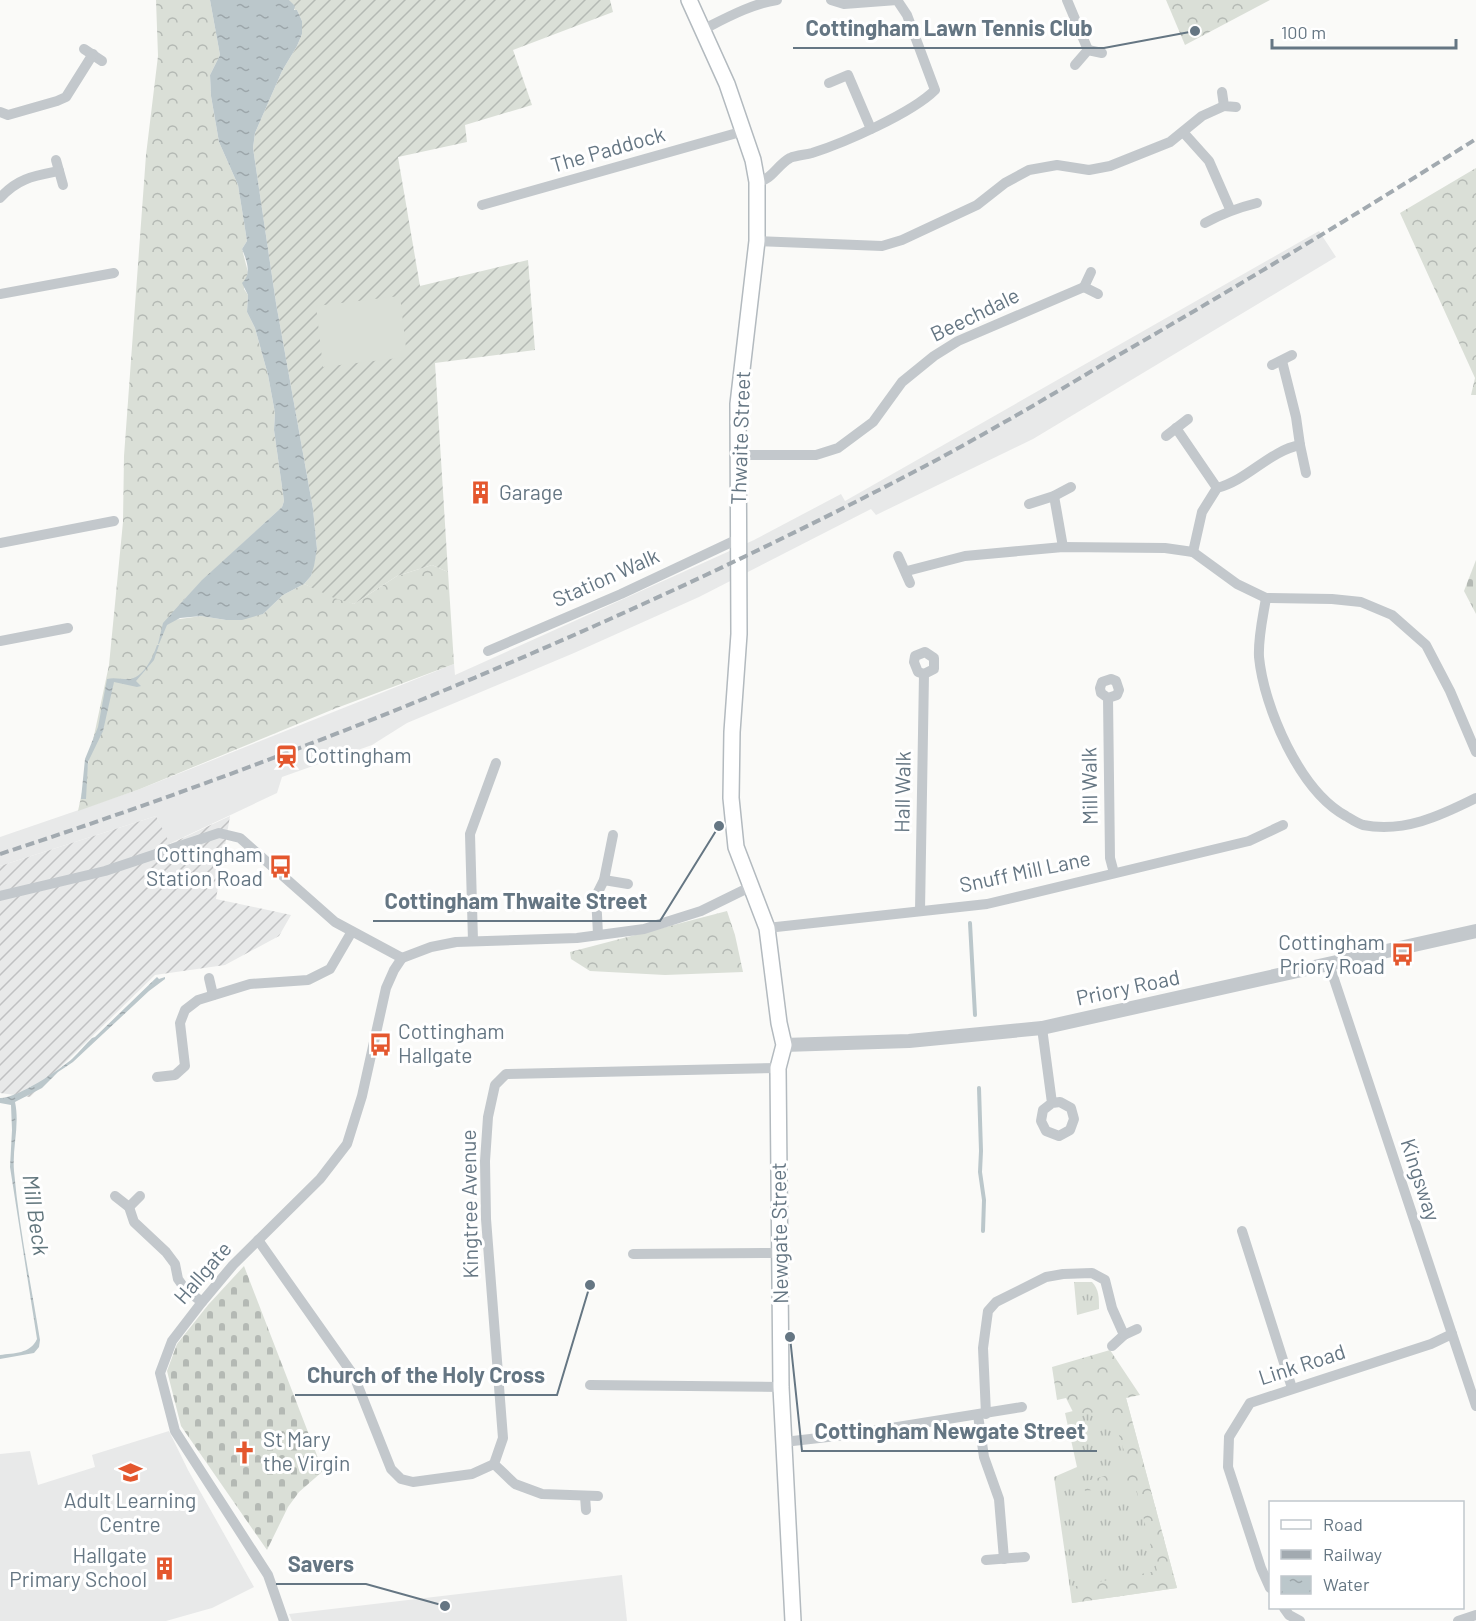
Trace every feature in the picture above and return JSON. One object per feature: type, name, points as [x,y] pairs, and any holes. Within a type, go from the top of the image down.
[{"type":"main road","name":"Thwaite Street","points":[[688,0],[727,84],[753,160],[757,182],[758,241],[738,404],[739,634],[732,732],[731,798],[736,847],[750,887]]},
{"type":"main road","name":"Newgate Street","points":[[750,887],[768,928],[779,1023],[784,1045],[778,1068],[781,1387],[794,1621]]},
{"type":"street","points":[[702,30],[734,14],[777,0]]},
{"type":"street","points":[[757,182],[768,178],[787,159],[811,154],[871,129],[924,101],[934,90],[907,15],[897,0],[873,0],[844,4],[831,0]]},
{"type":"street","points":[[1067,0],[1088,50]]},
{"type":"street","points":[[1088,50],[1102,53]]},
{"type":"street","points":[[1075,65],[1088,50]]},
{"type":"street","points":[[0,112],[8,114],[66,97],[93,54]]},
{"type":"street","points":[[829,83],[848,75],[871,129]]},
{"type":"street","points":[[758,241],[882,246],[902,240],[977,205],[1005,183],[1029,170],[1057,165],[1089,170],[1110,166],[1170,142],[1202,116],[1230,107],[1222,92]]},
{"type":"street","name":"The Paddock","points":[[482,205],[744,131]]},
{"type":"street","points":[[1183,132],[1209,161],[1230,209]]},
{"type":"street","points":[[0,198],[10,186],[58,165],[63,185]]},
{"type":"street","points":[[1204,223],[1230,209],[1239,209],[1257,203]]},
{"type":"street","points":[[1091,272],[1084,287],[1098,294]]},
{"type":"street","points":[[0,294],[114,273]]},
{"type":"street","name":"Beechdale","points":[[737,455],[816,455],[838,448],[873,422],[902,382],[934,356],[976,333],[1084,287]]},
{"type":"street","points":[[1282,360],[1306,473]]},
{"type":"street","points":[[1166,436],[1188,418]]},
{"type":"street","points":[[1176,428],[1217,488]]},
{"type":"street","points":[[1193,552],[1202,512],[1217,488],[1233,484],[1287,448],[1300,446]]},
{"type":"street","points":[[1029,504],[1054,496],[1071,487]]},
{"type":"street","points":[[1054,496],[1064,547]]},
{"type":"street","points":[[0,543],[114,521]]},
{"type":"street","name":"Station Walk","points":[[488,651],[621,594],[738,539]]},
{"type":"street","points":[[907,571],[965,556],[1064,547],[1165,548],[1193,552],[1236,584],[1266,598],[1361,602],[1392,615],[1426,645],[1450,691],[1476,752]]},
{"type":"street","points":[[898,556],[907,571],[910,582]]},
{"type":"street","points":[[1266,598],[1259,655],[1264,688],[1291,755],[1317,793],[1335,810],[1361,824],[1398,827],[1439,816],[1476,798]]},
{"type":"street","points":[[0,641],[53,624],[68,628]]},
{"type":"street","name":"Hall Walk","points":[[920,911],[924,674]]},
{"type":"street","name":"Mill Walk","points":[[1108,698],[1110,858],[1114,873]]},
{"type":"street","points":[[473,941],[470,834],[496,763]]},
{"type":"street","name":"Snuff Mill Lane","points":[[768,928],[987,904],[1249,841],[1283,825]]},
{"type":"street","points":[[0,896],[105,871],[219,833],[240,838],[319,909],[351,933],[402,958],[430,947],[473,941],[566,938],[644,929],[700,911],[750,887]]},
{"type":"street","points":[[598,934],[596,896],[604,880],[613,835]]},
{"type":"street","points":[[604,880],[628,884]]},
{"type":"street","name":"Priory Road","points":[[784,1045],[909,1041],[1041,1028],[1476,931]]},
{"type":"street","points":[[157,1077],[175,1075],[185,1066],[180,1023],[185,1010],[198,1000],[249,984],[308,980],[330,969],[351,933]]},
{"type":"street","name":"Hallgate","points":[[284,1621],[268,1575],[175,1431],[160,1373],[172,1341],[202,1302],[233,1265],[320,1179],[347,1144],[362,1096],[386,988],[402,958]]},
{"type":"street","name":"Kingsway","points":[[1329,964],[1476,1407]]},
{"type":"street","points":[[209,978],[213,995]]},
{"type":"street","points":[[1041,1028],[1052,1102]]},
{"type":"street","name":"Kingtree Avenue","points":[[494,1464],[503,1438],[486,1219],[485,1161],[488,1117],[495,1084],[507,1074],[778,1068]]},
{"type":"street","points":[[115,1196],[129,1207],[134,1222],[166,1252],[175,1264],[178,1278],[185,1289],[202,1302]]},
{"type":"street","points":[[129,1207],[140,1196]]},
{"type":"street","points":[[1242,1232],[1292,1388]]},
{"type":"street","points":[[258,1240],[354,1376],[391,1469],[401,1479],[413,1482],[472,1474],[494,1464],[514,1484],[542,1494],[598,1496]]},
{"type":"street","points":[[633,1254],[780,1253]]},
{"type":"street","points":[[1004,1559],[999,1499],[984,1456],[983,1348],[988,1311],[996,1302],[1046,1277],[1063,1274],[1092,1274],[1105,1280],[1112,1308],[1124,1335]]},
{"type":"street","points":[[1112,1346],[1124,1335],[1137,1329]]},
{"type":"street","name":"Link Road","points":[[1269,1586],[1228,1467],[1228,1437],[1250,1403],[1431,1344],[1452,1334]]},
{"type":"street","points":[[590,1385],[781,1387]]},
{"type":"street","points":[[784,1442],[854,1434],[1022,1407]]},
{"type":"street","points":[[585,1496],[586,1510]]},
{"type":"street","points":[[986,1560],[1025,1557]]},
{"type":"street","points":[[1286,1614],[1300,1621]]},
{"type":"street","points":[[1458,1621],[1476,1616]]},
{"type":"shaded area","points":[[1319,231],[1336,257],[1033,439],[876,515],[871,509],[699,597],[574,653],[407,723],[372,745],[282,777],[277,793],[169,844],[156,816],[0,866],[0,837],[140,789],[454,664],[455,675],[754,540],[841,494],[845,501]]},
{"type":"shaded area","points":[[156,816],[170,844],[230,816],[216,899],[291,915],[279,936],[225,965],[155,975],[30,1097],[0,1093],[0,866]]},
{"type":"shaded area","points":[[169,1431],[188,1470],[254,1587],[212,1608],[166,1621],[0,1621],[0,1454],[30,1451],[38,1485],[95,1467],[92,1455]]},
{"type":"shaded area","points":[[622,1575],[627,1621],[292,1621],[289,1614]]},
{"type":"green space","points":[[156,0],[210,0],[220,55],[210,75],[211,96],[219,142],[238,185],[247,241],[242,249],[248,272],[244,289],[248,295],[247,312],[255,328],[268,375],[275,413],[274,430],[284,501],[282,507],[180,604],[173,620],[201,616],[226,620],[263,614],[283,595],[304,584],[354,604],[397,576],[432,565],[448,572],[454,664],[334,709],[140,789],[78,811],[109,665],[123,522],[124,456],[146,155],[158,56]]},
{"type":"green space","points":[[289,0],[610,0],[613,12],[513,50],[532,105],[465,125],[467,142],[398,157],[420,286],[528,260],[535,350],[435,363],[448,572],[432,565],[397,576],[354,604],[334,598],[304,584],[311,576],[317,549],[313,509],[276,303],[253,148],[255,133],[282,71],[302,34],[302,21]]},
{"type":"green space","points":[[1166,0],[1270,0],[1185,45]]},
{"type":"green space","points":[[1476,168],[1476,395],[1471,395],[1475,378],[1400,213]]},
{"type":"green space","points":[[400,296],[407,357],[323,367],[316,306]]},
{"type":"green space","points":[[1476,560],[1476,614],[1464,591]]},
{"type":"green space","points":[[727,911],[743,972],[665,975],[590,971],[571,959],[570,952]]},
{"type":"green space","points":[[244,1266],[323,1471],[299,1492],[288,1507],[267,1550],[181,1426],[167,1371],[177,1344],[208,1305]]},
{"type":"green space","points":[[1074,1282],[1092,1282],[1099,1297],[1099,1309],[1077,1315]]},
{"type":"green space","points":[[1110,1350],[1140,1395],[1126,1398],[1177,1588],[1072,1603],[1071,1587],[1157,1571],[1135,1484],[1085,1491],[1083,1482],[1130,1469],[1111,1411],[1074,1414],[1066,1398],[1057,1400],[1052,1367]]},
{"type":"green space","points":[[1126,1398],[1177,1588],[1072,1603],[1054,1477],[1077,1467],[1065,1413]]},
{"type":"water","points":[[210,0],[289,0],[295,6],[294,10],[297,10],[302,21],[302,34],[282,71],[255,133],[253,148],[276,303],[313,509],[317,549],[311,576],[304,584],[283,595],[263,614],[242,620],[201,616],[180,618],[167,625],[158,644],[163,623],[202,580],[282,507],[284,501],[274,430],[275,413],[268,375],[255,328],[247,312],[248,295],[242,283],[248,271],[242,249],[247,241],[238,185],[219,142],[211,96],[210,75],[220,55]]},
{"type":"water","points":[[159,645],[154,660],[136,681],[141,686],[114,682],[103,731],[88,762],[86,799],[81,799],[85,759],[98,727],[107,679],[136,677],[148,665]]},
{"type":"water","points":[[157,977],[159,979],[165,977],[165,979],[149,991],[73,1062],[58,1072],[42,1088],[15,1102],[17,1119],[14,1162],[16,1192],[40,1340],[39,1347],[34,1353],[0,1359],[0,1355],[30,1348],[37,1339],[10,1167],[11,1105],[0,1103],[0,1098],[27,1089],[67,1063]]},
{"type":"waterway","points":[[970,923],[975,1015]]},
{"type":"waterway","points":[[979,1088],[980,1172],[984,1200],[983,1231]]},
{"type":"railway","points":[[0,854],[119,814],[356,726],[589,629],[817,521],[929,464],[1023,412],[1297,250],[1476,139]]},
{"type":"place","name":"Cottingham Lawn Tennis Club","points":[[1195,31]]},
{"type":"place","name":"Garage","points":[[481,493]]},
{"type":"place","name":"Cottingham","points":[[287,756]]},
{"type":"place","name":"Cottingham Thwaite Street","points":[[719,826]]},
{"type":"place","name":"Cottingham Station Road","points":[[281,867]]},
{"type":"place","name":"Cottingham Priory Road","points":[[1403,955]]},
{"type":"place","name":"Cottingham Hallgate","points":[[380,1044]]},
{"type":"place","name":"Church of the Holy Cross","points":[[590,1285]]},
{"type":"place","name":"Cottingham Newgate Street","points":[[790,1337]]},
{"type":"place","name":"St Mary the Virgin","points":[[245,1452]]},
{"type":"place","name":"Adult Learning Centre","points":[[130,1473]]},
{"type":"place","name":"Hallgate Primary School","points":[[165,1568]]},
{"type":"place","name":"Savers","points":[[445,1606]]},
{"type":"water label","name":"Mill Beck","points":[[36,1215]]}]
